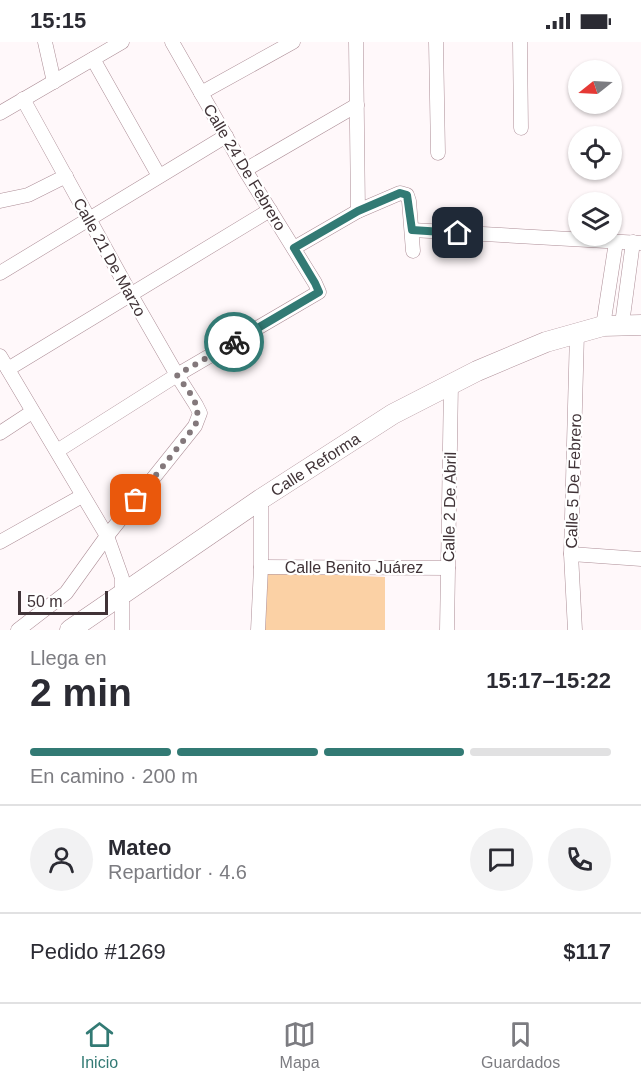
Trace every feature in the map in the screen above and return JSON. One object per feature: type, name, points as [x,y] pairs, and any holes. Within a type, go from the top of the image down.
[{"type":"main road","name":"Calle Reforma","points":[[70,630],[261,499],[393,414],[452,384],[546,342],[577,333],[622,325]]},
{"type":"street","points":[[45,42],[54,82]]},
{"type":"street","points":[[0,113],[123,42]]},
{"type":"street","name":"Calle 24 De Febrero","points":[[172,42],[245,170],[319,292],[177,375]]},
{"type":"street","points":[[201,93],[293,42]]},
{"type":"street","points":[[356,42],[358,211]]},
{"type":"street","points":[[436,42],[438,153]]},
{"type":"street","points":[[520,42],[521,128]]},
{"type":"street","points":[[93,59],[159,176]]},
{"type":"street","name":"Calle 21 De Marzo","points":[[23,99],[131,295],[200,413],[195,426],[106,536]]},
{"type":"street","points":[[245,170],[357,105]]},
{"type":"street","points":[[0,273],[226,136]]},
{"type":"street","points":[[0,201],[28,195],[66,176]]},
{"type":"street","points":[[294,248],[358,211],[400,193],[407,195],[413,251]]},
{"type":"street","points":[[8,369],[270,210]]},
{"type":"street","points":[[412,230],[568,239]]},
{"type":"street","points":[[622,242],[637,243],[622,325]]},
{"type":"street","points":[[616,246],[622,325]]},
{"type":"street","name":"Calle 5 De Febrero","points":[[575,630],[571,554],[577,333]]},
{"type":"street","points":[[0,356],[106,536],[122,578],[122,630]]},
{"type":"street","points":[[57,451],[177,375]]},
{"type":"street","name":"Calle 2 De Abril","points":[[447,630],[452,384]]},
{"type":"street","points":[[0,433],[32,412]]},
{"type":"street","points":[[0,542],[82,496]]},
{"type":"street","points":[[258,630],[261,499]]},
{"type":"street","points":[[18,630],[66,593],[106,536]]},
{"type":"street","points":[[571,554],[641,560]]},
{"type":"street","name":"Calle Benito Juárez","points":[[261,567],[448,568]]},
{"type":"shaded area","points":[[266,572],[385,577],[385,630],[265,630]]},
{"type":"way so far","points":[[136,500],[195,426],[200,413],[177,375],[234,342]]},
{"type":"route","points":[[234,342],[319,292],[294,248],[358,211],[400,193],[407,195],[409,201],[412,230],[458,233]]}]
